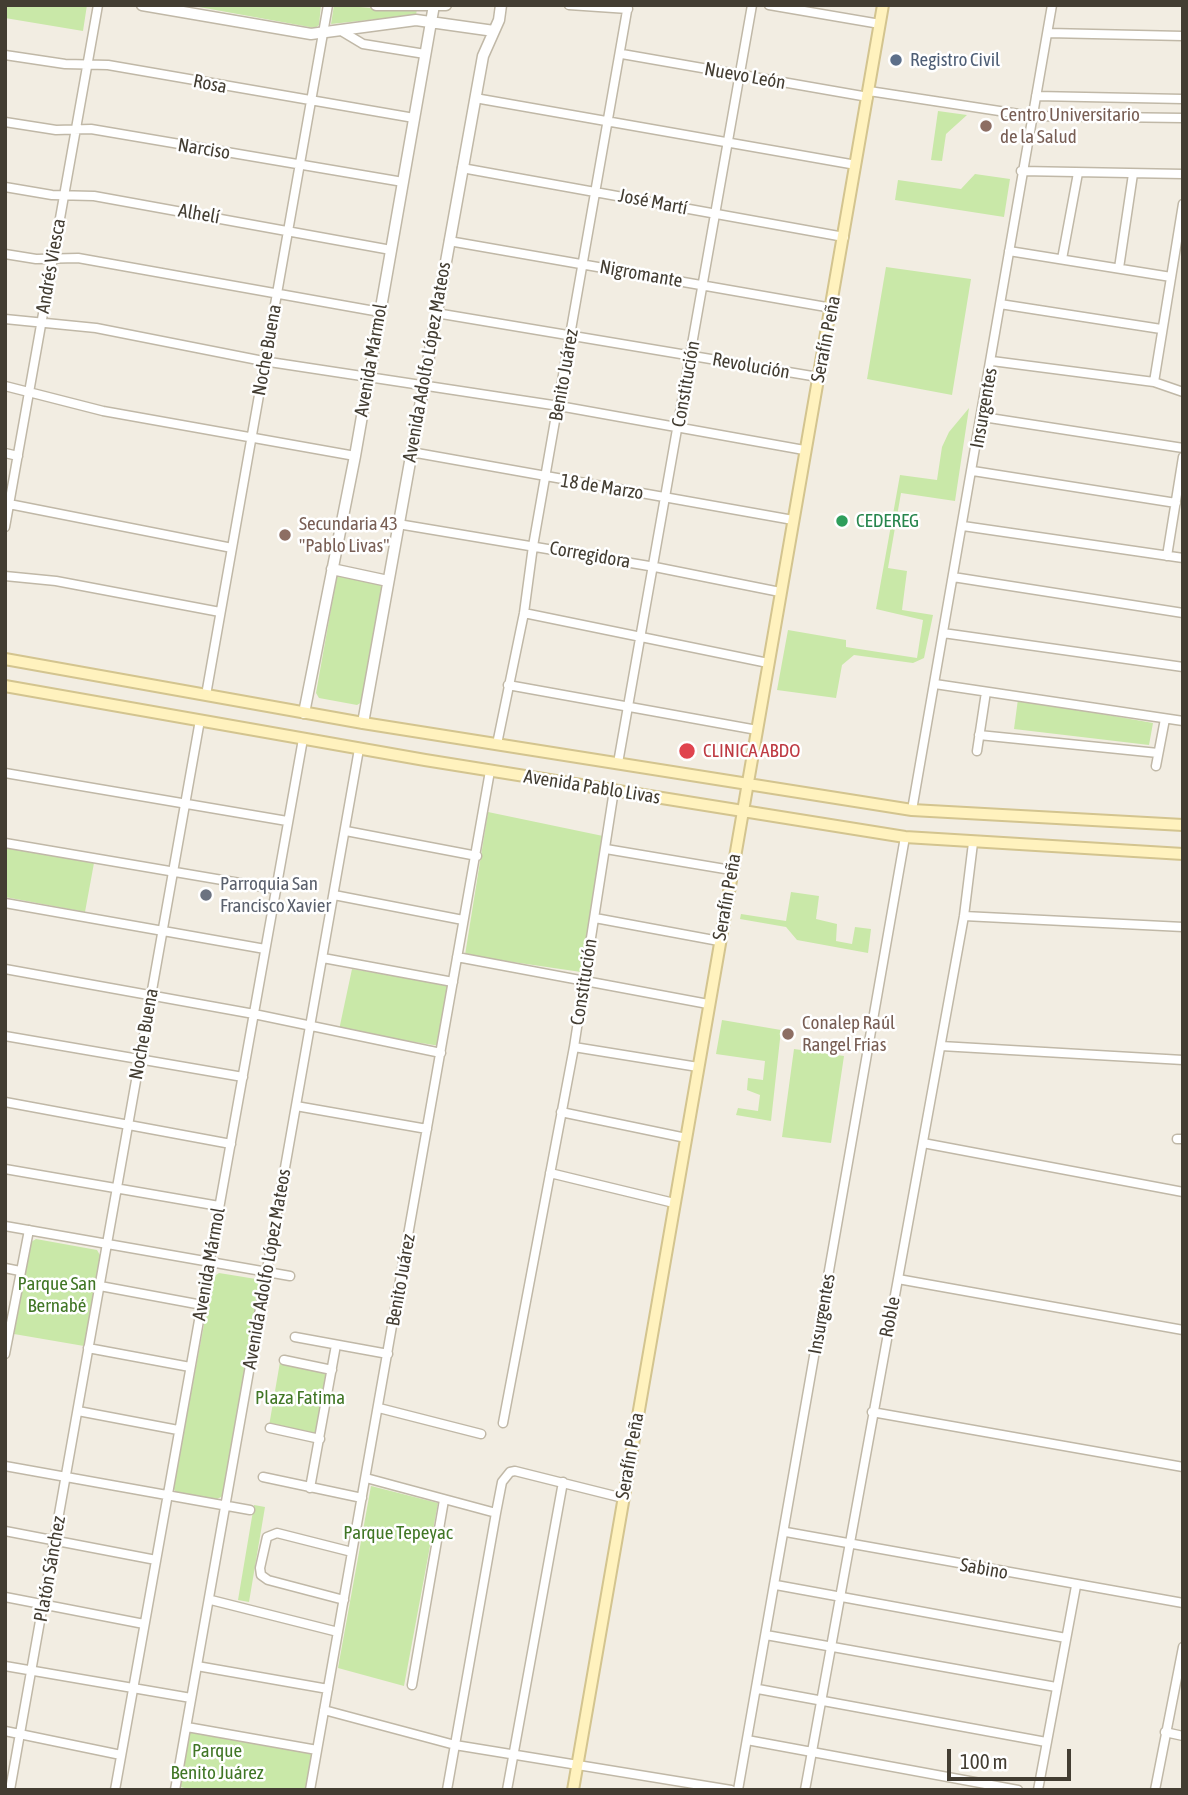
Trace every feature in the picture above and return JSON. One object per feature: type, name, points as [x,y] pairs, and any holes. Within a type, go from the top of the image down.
[{"type":"main road","name":"Serafín Peña","points":[[573,1790],[883,5]]},
{"type":"main road","name":"Avenida Pablo Livas","points":[[5,659],[363,723],[912,810],[1183,825]]},
{"type":"main road","name":"Avenida Pablo Livas","points":[[5,686],[490,771],[905,837],[1183,854]]},
{"type":"street","name":"Andrés Viesca","points":[[5,527],[98,5]]},
{"type":"street","points":[[142,5],[296,32],[323,34],[410,20],[431,20],[494,31]]},
{"type":"street","name":"Noche Buena","points":[[206,695],[328,5]]},
{"type":"street","points":[[376,5],[446,5]]},
{"type":"street","name":"Avenida Adolfo López Mateos","points":[[363,723],[475,98],[485,48],[499,20],[501,5]]},
{"type":"street","points":[[569,5],[628,7]]},
{"type":"street","name":"Constitución","points":[[618,763],[655,567],[752,5]]},
{"type":"street","points":[[769,5],[880,24]]},
{"type":"street","name":"Insurgentes","points":[[912,810],[983,417],[1021,171],[1052,5]]},
{"type":"street","name":"Avenida Mármol","points":[[304,713],[355,456],[434,6]]},
{"type":"street","name":"Benito Juárez","points":[[497,744],[524,613],[533,546],[622,54],[628,7]]},
{"type":"street","points":[[343,32],[363,44],[425,54]]},
{"type":"street","points":[[1048,33],[1183,36]]},
{"type":"street","name":"Nuevo León","points":[[622,54],[740,75],[1032,116],[1183,118]]},
{"type":"street","name":"Rosa","points":[[5,55],[86,65],[108,65],[256,93],[312,99],[414,118]]},
{"type":"street","points":[[1037,96],[1183,99]]},
{"type":"street","points":[[475,98],[856,165]]},
{"type":"street","name":"Narciso","points":[[5,121],[41,128],[91,129],[403,181]]},
{"type":"street","name":"José Martí","points":[[462,168],[844,237]]},
{"type":"street","points":[[1021,171],[1183,174]]},
{"type":"street","points":[[1062,259],[1077,173]]},
{"type":"street","points":[[1119,268],[1133,174]]},
{"type":"street","name":"Alhelí","points":[[5,187],[94,196],[391,250]]},
{"type":"street","points":[[1154,382],[1183,204]]},
{"type":"street","name":"Nigromante","points":[[449,241],[832,308]]},
{"type":"street","points":[[1009,251],[1171,277]]},
{"type":"street","points":[[5,254],[36,259],[78,258],[380,312]]},
{"type":"street","points":[[1000,304],[1161,330]]},
{"type":"street","name":"Revolución","points":[[436,313],[818,377]]},
{"type":"street","points":[[5,319],[40,325],[96,328],[264,361],[559,405],[804,450]]},
{"type":"street","points":[[992,361],[1154,382],[1183,392]]},
{"type":"street","points":[[5,386],[103,411],[355,456]]},
{"type":"street","points":[[983,417],[1183,448]]},
{"type":"street","name":"18 de Marzo","points":[[411,452],[545,478],[793,520]]},
{"type":"street","points":[[5,453],[18,456]]},
{"type":"street","points":[[1167,556],[1183,457]]},
{"type":"street","points":[[973,471],[1176,503]]},
{"type":"street","points":[[9,504],[232,548]]},
{"type":"street","name":"Corregidora","points":[[398,524],[655,567],[780,592]]},
{"type":"street","points":[[963,526],[1183,558]]},
{"type":"street","points":[[332,569],[388,581]]},
{"type":"street","points":[[5,576],[56,581],[220,612]]},
{"type":"street","points":[[953,577],[1183,613]]},
{"type":"street","points":[[524,613],[642,635],[768,663]]},
{"type":"street","points":[[943,633],[1183,667]]},
{"type":"street","points":[[935,684],[1183,721]]},
{"type":"street","points":[[508,685],[757,730]]},
{"type":"street","points":[[977,751],[986,692]]},
{"type":"street","points":[[1156,766],[1165,719]]},
{"type":"street","name":"Noche Buena","points":[[89,1348],[200,720]]},
{"type":"street","points":[[979,735],[1158,753]]},
{"type":"street","name":"Avenida Mármol","points":[[115,1790],[303,739]]},
{"type":"street","name":"Avenida Adolfo López Mateos","points":[[175,1790],[211,1600],[359,749]]},
{"type":"street","name":"Benito Juárez","points":[[310,1790],[490,771]]},
{"type":"street","points":[[5,773],[288,821]]},
{"type":"street","name":"Constitución","points":[[503,1423],[574,1047],[614,790]]},
{"type":"street","points":[[346,831],[477,856]]},
{"type":"street","name":"Insurgentes","points":[[738,1790],[786,1532],[905,837]]},
{"type":"street","points":[[5,843],[275,889]]},
{"type":"street","name":"Roble","points":[[805,1790],[964,916],[972,843]]},
{"type":"street","points":[[606,849],[731,870]]},
{"type":"street","points":[[334,895],[463,920]]},
{"type":"street","points":[[5,903],[265,949]]},
{"type":"street","points":[[964,916],[1183,927]]},
{"type":"street","points":[[595,918],[719,940]]},
{"type":"street","points":[[457,957],[708,1004]]},
{"type":"street","points":[[323,958],[453,982]]},
{"type":"street","points":[[5,969],[254,1014],[441,1053]]},
{"type":"street","points":[[5,1035],[243,1077]]},
{"type":"street","points":[[940,1046],[1183,1060]]},
{"type":"street","points":[[574,1047],[698,1068]]},
{"type":"street","points":[[5,1102],[231,1144]]},
{"type":"street","points":[[296,1106],[427,1129]]},
{"type":"street","points":[[561,1112],[686,1138]]},
{"type":"street","points":[[923,1143],[1183,1192]]},
{"type":"street","points":[[5,1168],[219,1206]]},
{"type":"street","points":[[550,1173],[674,1203]]},
{"type":"street","points":[[5,1226],[290,1276]]},
{"type":"street","points":[[5,1354],[29,1230]]},
{"type":"street","points":[[5,1268],[20,1271]]},
{"type":"street","points":[[898,1279],[1183,1329]]},
{"type":"street","points":[[100,1286],[202,1305]]},
{"type":"street","points":[[295,1337],[388,1354]]},
{"type":"street","points":[[310,1488],[336,1345]]},
{"type":"street","points":[[89,1348],[190,1367]]},
{"type":"street","name":"Platón Sánchez","points":[[10,1790],[89,1348]]},
{"type":"street","points":[[284,1360],[332,1370]]},
{"type":"street","points":[[379,1408],[481,1434]]},
{"type":"street","points":[[78,1411],[178,1430]]},
{"type":"street","points":[[872,1412],[1183,1467]]},
{"type":"street","points":[[270,1428],[320,1438]]},
{"type":"street","points":[[5,1466],[250,1510]]},
{"type":"street","points":[[447,1790],[502,1482],[510,1472],[521,1471],[623,1498]]},
{"type":"street","points":[[263,1477],[362,1498]]},
{"type":"street","points":[[366,1478],[496,1513]]},
{"type":"street","points":[[507,1790],[563,1482]]},
{"type":"street","points":[[412,1685],[444,1500]]},
{"type":"street","points":[[5,1531],[156,1560]]},
{"type":"street","name":"Sabino","points":[[786,1532],[1183,1604]]},
{"type":"street","points":[[344,1600],[268,1580],[261,1575],[260,1568],[268,1537],[282,1533],[352,1552]]},
{"type":"street","points":[[776,1585],[1066,1637]]},
{"type":"street","points":[[1038,1790],[1076,1586]]},
{"type":"street","points":[[5,1597],[144,1624]]},
{"type":"street","points":[[211,1600],[338,1632]]},
{"type":"street","points":[[766,1635],[1056,1687]]},
{"type":"street","points":[[1155,1790],[1165,1732],[1181,1670],[1183,1647]]},
{"type":"street","points":[[5,1666],[191,1698]]},
{"type":"street","points":[[197,1666],[328,1689]]},
{"type":"street","points":[[758,1689],[1046,1742]]},
{"type":"street","points":[[324,1710],[455,1745],[731,1790]]},
{"type":"street","points":[[187,1727],[317,1749]]},
{"type":"street","points":[[5,1731],[121,1755]]},
{"type":"street","points":[[1165,1732],[1183,1736]]},
{"type":"street","points":[[747,1740],[1018,1790]]},
{"type":"green space","points":[[5,5],[87,5],[83,31],[5,18]]},
{"type":"green space","points":[[188,5],[321,5],[319,25],[315,28]]},
{"type":"green space","points":[[334,5],[417,9],[416,15],[331,24]]},
{"type":"green space","points":[[938,111],[967,115],[946,134],[942,161],[931,160]]},
{"type":"green space","points":[[975,174],[1010,179],[1004,217],[895,200],[898,180],[961,189]]},
{"type":"green space","points":[[886,267],[971,279],[952,395],[867,379]]},
{"type":"green space","points":[[969,408],[955,501],[901,493],[888,568],[907,571],[902,610],[933,615],[924,658],[913,663],[854,655],[842,665],[836,698],[777,690],[788,630],[846,640],[846,647],[917,658],[923,620],[876,609],[900,475],[937,480],[942,447],[949,432]]},
{"type":"green space","points":[[342,573],[383,584],[362,702],[357,705],[319,698],[316,693],[337,575]]},
{"type":"green space","points":[[1018,699],[1153,723],[1149,745],[1014,729]]},
{"type":"green space","points":[[488,812],[603,836],[581,972],[465,955]]},
{"type":"green space","points":[[5,848],[94,863],[85,912],[5,897]]},
{"type":"green space","points":[[791,892],[819,896],[816,919],[837,924],[836,941],[852,944],[855,927],[871,929],[868,953],[797,940],[786,927],[740,919],[741,914],[786,921]]},
{"type":"green space","points":[[352,969],[448,985],[440,1046],[339,1030]]},
{"type":"green space","points":[[722,1020],[781,1030],[771,1121],[736,1115],[738,1108],[758,1111],[760,1095],[747,1090],[748,1078],[763,1080],[765,1061],[716,1054]]},
{"type":"green space","points":[[794,1049],[844,1056],[831,1143],[782,1137]]},
{"type":"green space","name":"Parque San Bernabé","points":[[36,1239],[97,1250],[101,1257],[84,1346],[14,1334],[31,1242]]},
{"type":"green space","points":[[219,1273],[256,1279],[259,1285],[223,1496],[217,1499],[176,1492],[173,1488],[213,1277]]},
{"type":"green space","name":"Plaza Fatima","points":[[280,1362],[333,1371],[320,1436],[269,1426]]},
{"type":"green space","name":"Parque Tepeyac","points":[[371,1486],[438,1503],[404,1686],[338,1668]]},
{"type":"green space","points":[[254,1505],[265,1507],[249,1602],[238,1600]]},
{"type":"green space","name":"Parque Benito Juárez","points":[[190,1729],[317,1750],[309,1790],[194,1790],[180,1787]]},
{"type":"place","name":"Registro Civil","points":[[896,60]]},
{"type":"place","name":"Centro Universitario de la Salud","points":[[986,126]]},
{"type":"place","name":"CEDEREG","points":[[842,521]]},
{"type":"place","name":"Secundaria 43 \"Pablo Livas\"","points":[[285,535]]},
{"type":"place","name":"CLINICA ABDO","points":[[687,751]]},
{"type":"place","name":"Parroquia San Francisco Xavier","points":[[206,895]]},
{"type":"place","name":"Conalep Raúl Rangel Frias","points":[[788,1034]]}]
